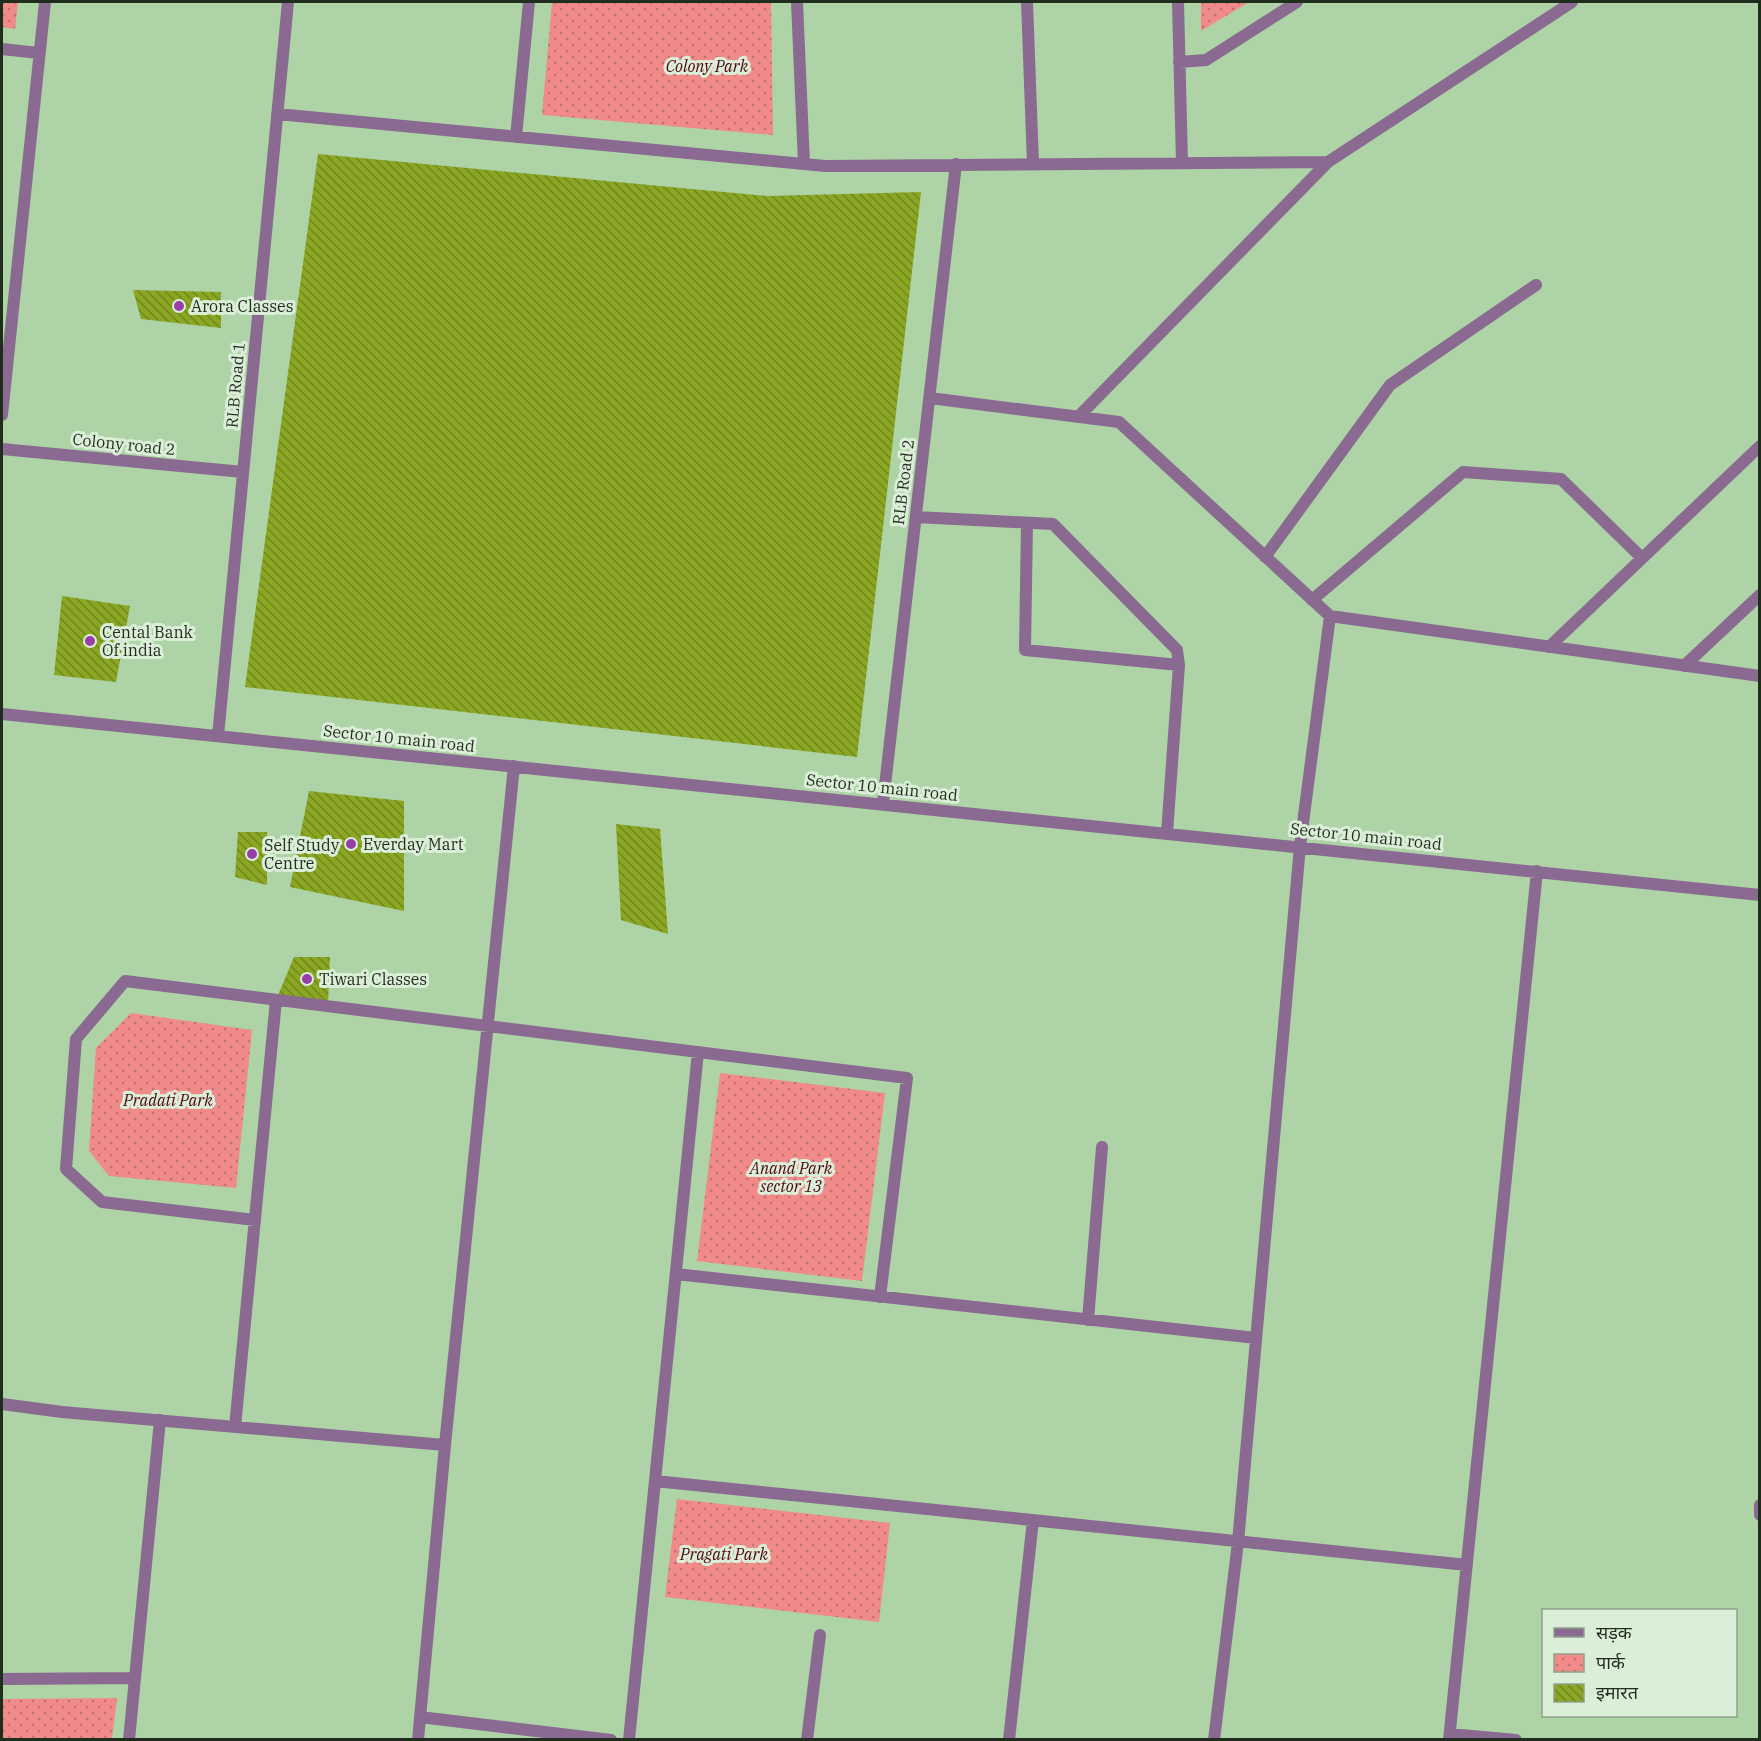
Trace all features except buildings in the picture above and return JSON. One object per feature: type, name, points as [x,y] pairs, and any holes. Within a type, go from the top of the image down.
[{"type":"street","points":[[2,416],[45,2]]},
{"type":"street","name":"RLB Road 1","points":[[218,736],[288,2]]},
{"type":"street","points":[[516,137],[529,2]]},
{"type":"street","points":[[797,2],[804,164]]},
{"type":"street","points":[[1027,2],[1033,164]]},
{"type":"street","points":[[1178,2],[1182,163]]},
{"type":"street","points":[[1179,62],[1206,60],[1296,2]]},
{"type":"street","points":[[1079,416],[1328,162],[1572,2]]},
{"type":"street","points":[[2,49],[39,53]]},
{"type":"street","points":[[277,114],[804,164],[1328,162]]},
{"type":"street","name":"RLB Road 2","points":[[883,803],[956,165]]},
{"type":"street","points":[[1265,557],[1390,385],[1536,285]]},
{"type":"street","points":[[930,398],[1119,422],[1330,616],[1760,676]]},
{"type":"street","points":[[1549,647],[1760,446]]},
{"type":"street","name":"Colony road 2","points":[[2,449],[243,472]]},
{"type":"street","points":[[1312,600],[1463,472],[1561,479],[1642,558]]},
{"type":"street","points":[[916,516],[1053,525],[1177,650],[1179,665],[1167,833]]},
{"type":"street","points":[[1027,523],[1025,650],[1179,665]]},
{"type":"street","points":[[1684,666],[1760,595]]},
{"type":"street","points":[[1214,1740],[1238,1542],[1300,846],[1330,616]]},
{"type":"street","name":"Sector 10 main road","points":[[2,714],[1760,895]]},
{"type":"street","points":[[418,1740],[445,1445],[514,766]]},
{"type":"street","points":[[1516,1740],[1450,1737],[1537,871]]},
{"type":"street","points":[[255,1220],[102,1202],[66,1169],[76,1039],[124,981],[907,1078],[880,1297]]},
{"type":"street","points":[[235,1427],[276,1000]]},
{"type":"street","points":[[629,1740],[698,1052]]},
{"type":"street","points":[[1088,1320],[1102,1147]]},
{"type":"street","points":[[676,1274],[1256,1338]]},
{"type":"street","points":[[2,1404],[62,1412],[445,1445]]},
{"type":"street","points":[[129,1740],[160,1420]]},
{"type":"street","points":[[655,1481],[1467,1565]]},
{"type":"street","points":[[1760,1505],[1760,1515]]},
{"type":"street","points":[[1009,1740],[1033,1520]]},
{"type":"street","points":[[807,1740],[820,1635]]},
{"type":"street","points":[[2,1679],[135,1678]]},
{"type":"street","points":[[420,1717],[611,1740]]},
{"type":"green space","points":[[2,2],[18,2],[15,29],[2,27]]},
{"type":"green space","name":"Colony Park","points":[[552,2],[771,2],[773,135],[542,115]]},
{"type":"green space","points":[[1201,2],[1249,2],[1201,31]]},
{"type":"green space","name":"Pradati Park","points":[[131,1013],[252,1030],[236,1188],[109,1176],[89,1151],[96,1048]]},
{"type":"green space","name":"Anand Park sector 13","points":[[720,1073],[885,1093],[862,1281],[697,1261]]},
{"type":"green space","name":"Pragati Park","points":[[677,1499],[890,1523],[879,1622],[665,1597]]},
{"type":"green space","points":[[117,1698],[112,1739],[2,1739],[2,1699]]},
{"type":"place","name":"Arora Classes","points":[[179,306]]},
{"type":"place","name":"Cental Bank Of india","points":[[90,641]]},
{"type":"place","name":"Everday Mart","points":[[351,844]]},
{"type":"place","name":"Self Study Centre","points":[[252,854]]},
{"type":"place","name":"Tiwari Classes","points":[[307,979]]}]
